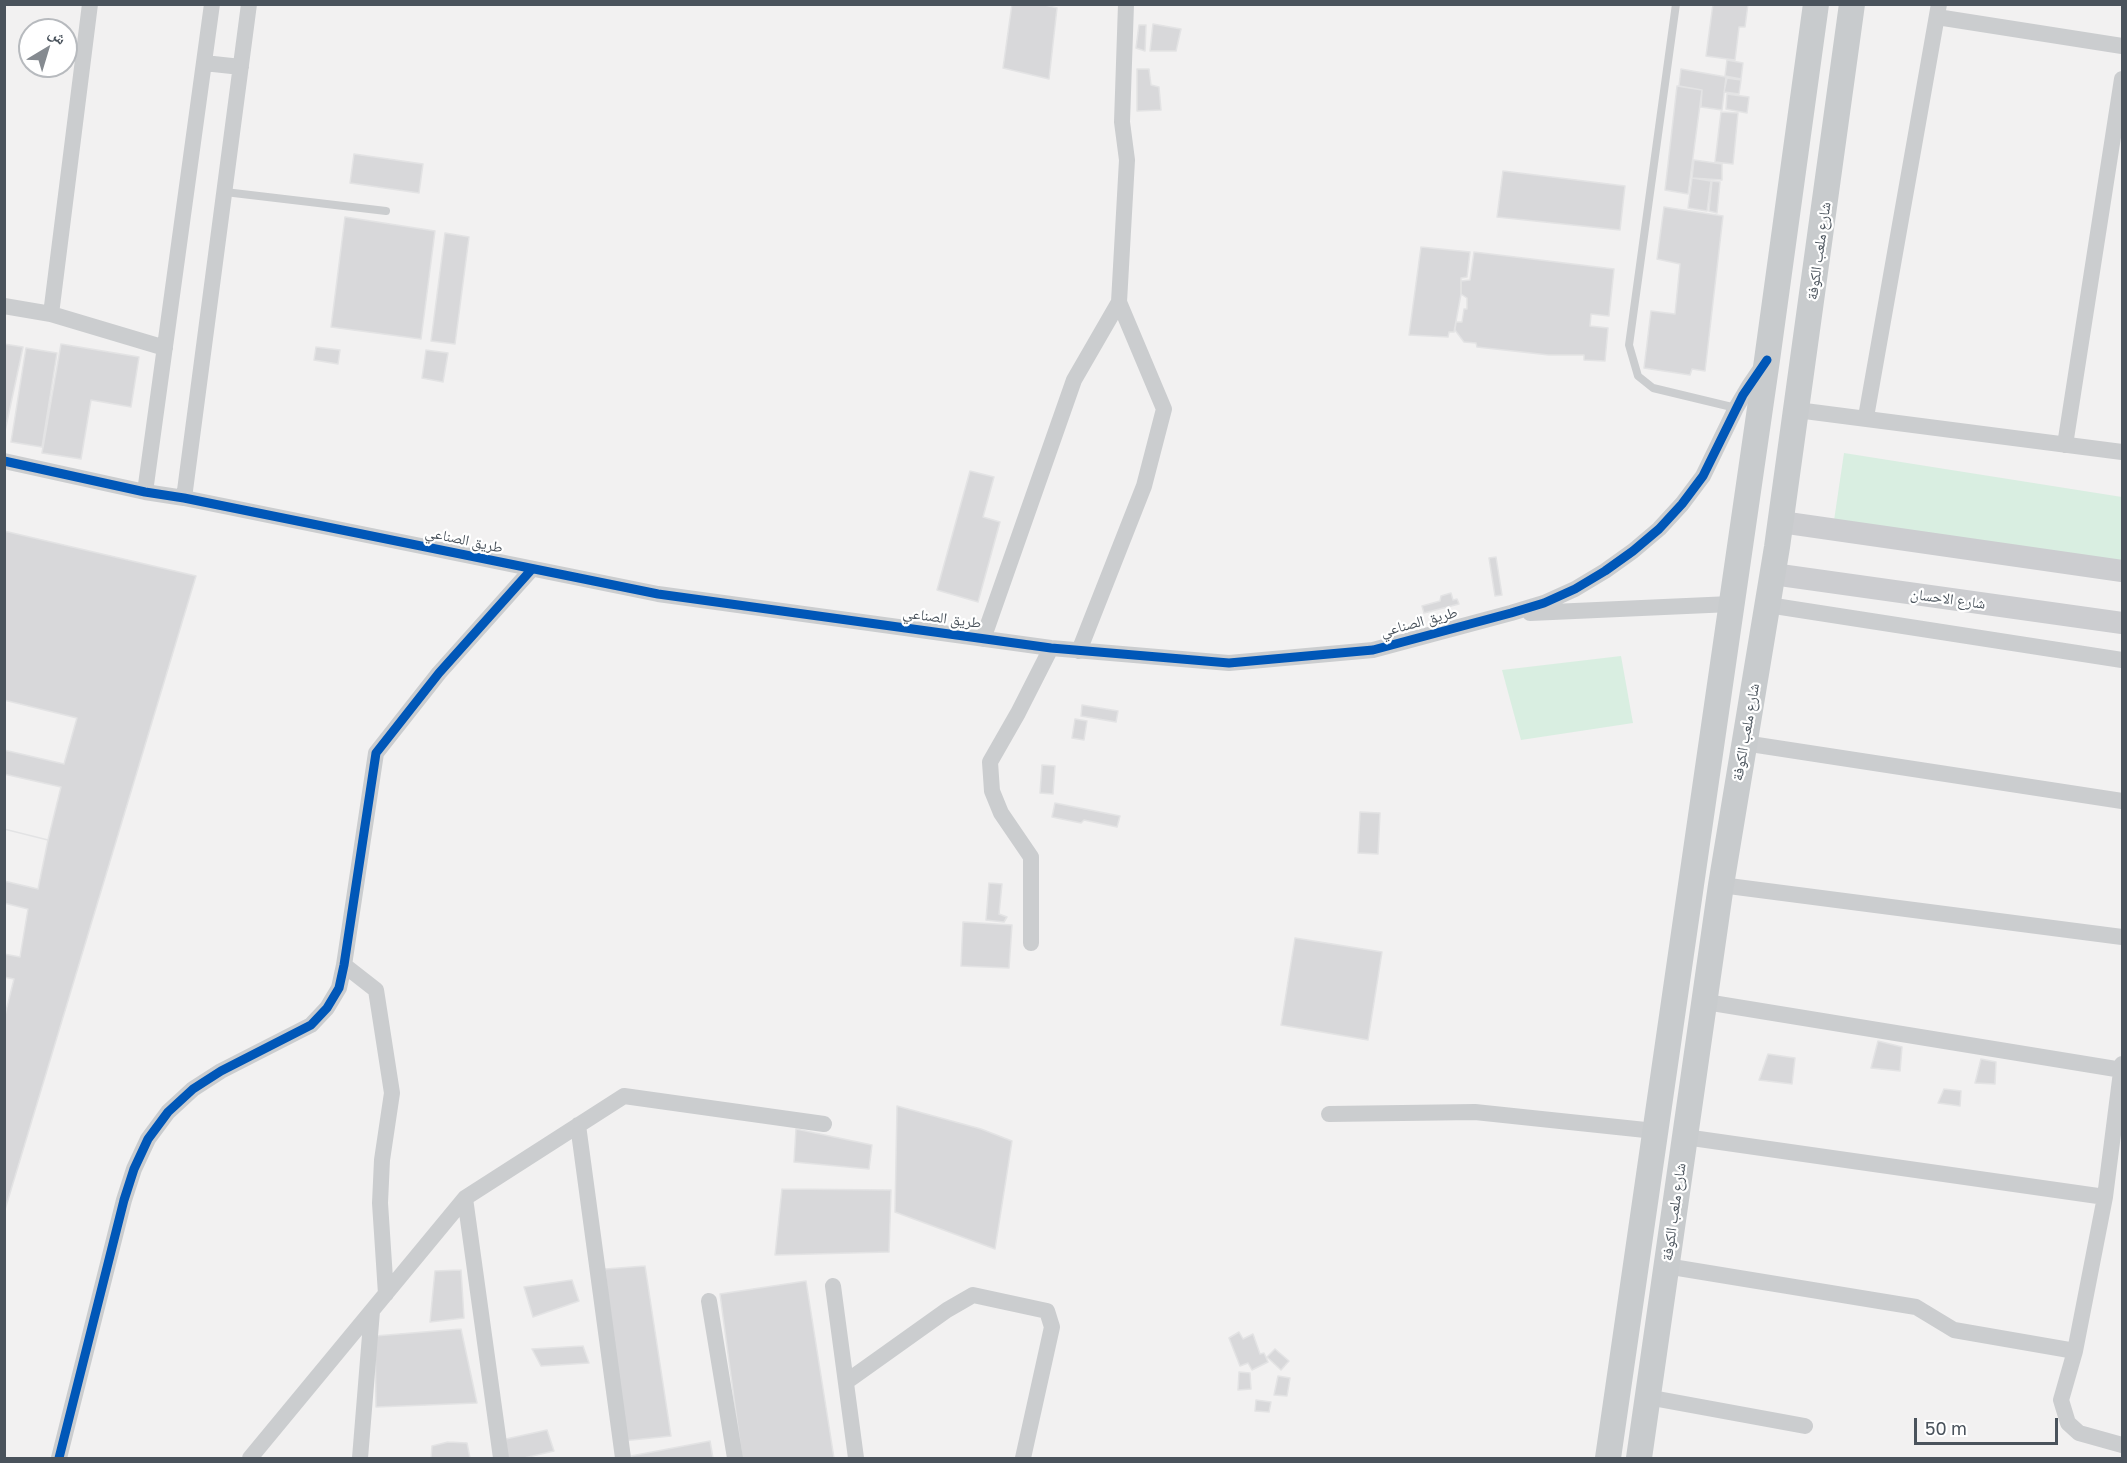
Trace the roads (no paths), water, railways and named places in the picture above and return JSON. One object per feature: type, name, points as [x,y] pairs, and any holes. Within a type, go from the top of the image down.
[{"type":"main road","name":"شارع ملعب الكوفة","points":[[1608,1458],[1767,360],[1816,4]]},
{"type":"main road","name":"شارع ملعب الكوفة","points":[[1639,1458],[1722,885],[1781,522],[1852,4]]},
{"type":"main road","points":[[1626,1330],[1629,1335],[1640,1340],[1652,1338],[1656,1334]]},
{"type":"main road","points":[[1621,1364],[1626,1359],[1641,1358],[1651,1369]]},
{"type":"street","points":[[51,314],[90,4]]},
{"type":"street","points":[[145,492],[212,4]]},
{"type":"street","points":[[184,498],[249,4]]},
{"type":"street","points":[[1079,651],[1144,486],[1164,409],[1119,302],[1127,160],[1122,122],[1126,4]]},
{"type":"street","points":[[1866,417],[1938,11],[2122,46]]},
{"type":"street","points":[[204,63],[241,67]]},
{"type":"street","points":[[2065,445],[2122,79]]},
{"type":"street","points":[[983,639],[1074,380],[1119,302]]},
{"type":"street","points":[[4,306],[51,314],[165,348]]},
{"type":"street","name":"طريق الصناعي","points":[[4,461],[145,492],[658,594],[1051,648],[1229,663],[1373,650],[1544,603],[1575,588],[1605,571],[1633,551],[1659,529],[1682,504],[1703,476],[1736,408],[1767,360]]},
{"type":"street","points":[[1797,410],[1866,417],[2122,452]]},
{"type":"street","points":[[1781,522],[2122,571]]},
{"type":"street","points":[[59,1458],[124,1200],[134,1169],[148,1139],[168,1112],[193,1089],[222,1071],[311,1025],[327,1008],[339,988],[344,965],[376,753],[439,673],[532,569]]},
{"type":"street","name":"شارع الاحسان","points":[[1773,574],[2122,624]]},
{"type":"street","points":[[1511,613],[1731,604]]},
{"type":"street","points":[[1768,605],[2122,660]]},
{"type":"street","points":[[1031,943],[1031,857],[1001,813],[992,790],[990,762],[1051,648]]},
{"type":"street","points":[[1744,743],[2122,801]]},
{"type":"street","points":[[1722,885],[2122,937]]},
{"type":"street","points":[[344,965],[376,990],[392,1093],[382,1160],[380,1203],[386,1294]]},
{"type":"street","points":[[1706,1002],[2122,1070]]},
{"type":"street","points":[[2122,1064],[2105,1197],[2075,1351],[2061,1400],[2068,1423],[2079,1433],[2122,1446]]},
{"type":"street","points":[[250,1458],[465,1198],[624,1096],[824,1124]]},
{"type":"street","points":[[1329,1114],[1474,1112],[1654,1131]]},
{"type":"street","points":[[578,1125],[623,1458]]},
{"type":"street","points":[[1685,1137],[2105,1197]]},
{"type":"street","points":[[465,1198],[501,1458]]},
{"type":"street","points":[[1666,1266],[1916,1307],[1954,1330],[2075,1351]]},
{"type":"street","points":[[833,1286],[856,1458]]},
{"type":"street","points":[[846,1382],[947,1310],[973,1295],[1047,1311],[1052,1327],[1023,1458]]},
{"type":"street","points":[[709,1300],[735,1458]]},
{"type":"street","points":[[360,1458],[372,1311]]},
{"type":"street","points":[[1647,1397],[1805,1426]]},
{"type":"lane","points":[[1676,4],[1629,345],[1638,376],[1653,388],[1736,408]]},
{"type":"lane","points":[[225,192],[386,211]]}]
